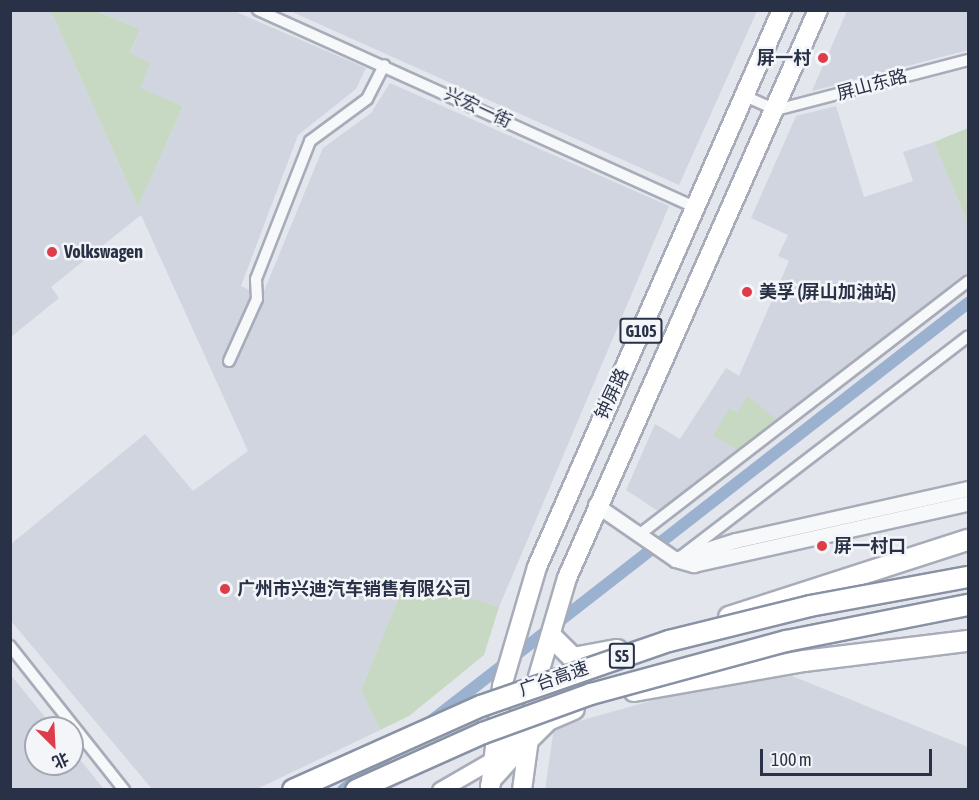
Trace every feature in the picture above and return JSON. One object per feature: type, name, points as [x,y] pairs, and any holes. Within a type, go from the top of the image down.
[{"type":"highway","name":"钟屏路","points":[[493,756],[501,686],[537,567],[747,97],[782,10]]},
{"type":"highway","name":"钟屏路","points":[[530,738],[537,680],[567,578],[596,505],[776,110],[819,10]]},
{"type":"highway","points":[[550,636],[573,658],[596,656],[969,540]]},
{"type":"highway","name":"广台高速","points":[[293,789],[491,702],[669,641],[810,606],[969,577]]},
{"type":"highway","name":"广台高速","points":[[356,789],[483,733],[591,694],[797,639],[969,605]]},
{"type":"highway","points":[[496,730],[512,743],[530,738],[555,716],[642,689],[969,641]]},
{"type":"highway","name":"G105","points":[[522,789],[530,738]]},
{"type":"highway","name":"G105","points":[[488,787],[493,756]]},
{"type":"main road","points":[[440,789],[493,756],[530,738]]},
{"type":"main road","points":[[488,787],[530,738]]},
{"type":"street","name":"兴宏一街","points":[[258,10],[697,208]]},
{"type":"street","name":"屏山东路","points":[[776,110],[969,60]]},
{"type":"street","points":[[229,361],[257,299],[256,279],[310,141],[367,99],[384,65]]},
{"type":"street","points":[[747,97],[776,110]]},
{"type":"street","points":[[645,538],[969,280]]},
{"type":"street","points":[[676,560],[969,336]]},
{"type":"street","points":[[676,560],[736,541],[969,489]]},
{"type":"street","points":[[596,505],[676,560],[694,565],[969,504]]},
{"type":"street","points":[[10,646],[124,789]]},
{"type":"shaded area","points":[[11,11],[51,11],[138,207],[183,106],[139,88],[130,54],[140,29],[96,11],[234,11],[366,68],[356,89],[298,135],[241,286],[262,296],[323,148],[371,113],[390,83],[669,206],[499,607],[407,577],[361,690],[380,730],[257,789],[152,789],[11,621],[11,544],[145,434],[193,491],[248,451],[141,215],[51,287],[59,298],[11,337]]},
{"type":"shaded area","points":[[290,11],[757,11],[679,185]]},
{"type":"shaded area","points":[[847,11],[968,11],[968,50],[812,91]]},
{"type":"shaded area","points":[[836,106],[864,197],[913,181],[903,152],[934,142],[968,224],[968,274],[661,513],[626,490],[655,424],[680,439],[726,368],[739,376],[789,261],[778,256],[788,235],[751,218],[796,116]]},
{"type":"shaded area","points":[[10,674],[44,716],[24,716],[24,776],[84,776],[84,765],[104,789],[11,789]]},
{"type":"shaded area","points":[[792,676],[968,747],[968,789],[545,790],[554,728],[708,685]]},
{"type":"green space","points":[[51,11],[96,11],[140,29],[130,53],[150,63],[140,88],[183,106],[138,207]]},
{"type":"green space","points":[[968,128],[968,224],[934,142]]},
{"type":"green space","points":[[748,396],[779,422],[740,451],[713,435],[730,408],[737,413]]},
{"type":"green space","points":[[407,577],[499,607],[484,655],[409,716],[380,730],[361,690]]},
{"type":"waterway","points":[[431,721],[968,303]]},
{"type":"waterway","points":[[343,790],[389,754]]},
{"type":"place","name":"屏一村","points":[[823,58]]},
{"type":"place","name":"Volkswagen","points":[[52,252]]},
{"type":"place","name":"美孚 (屏山加油站)","points":[[747,292]]},
{"type":"place","name":"屏一村口","points":[[822,546]]},
{"type":"place","name":"广州市兴迪汽车销售有限公司","points":[[225,589]]}]
